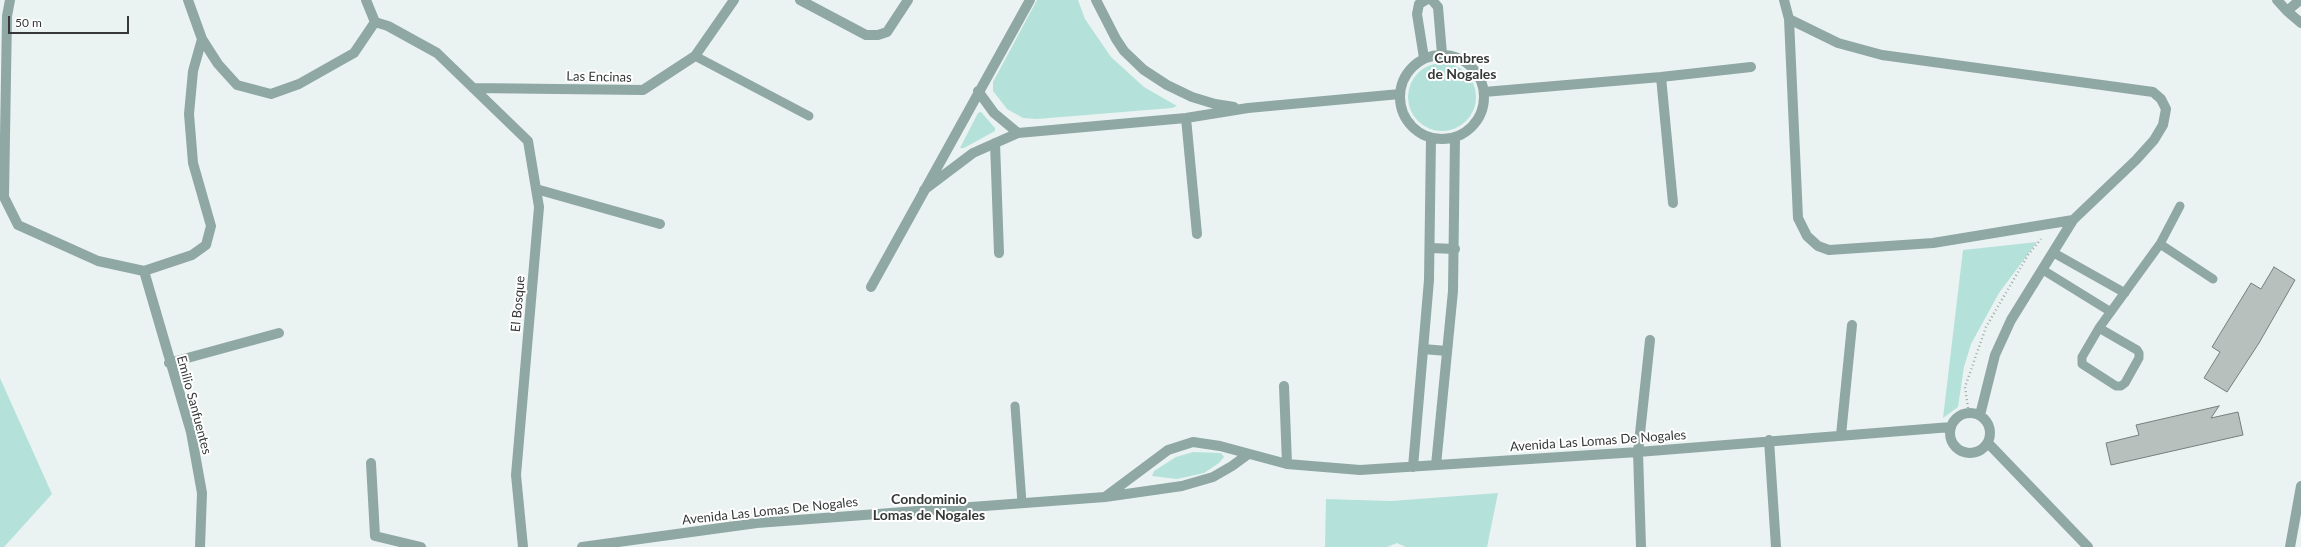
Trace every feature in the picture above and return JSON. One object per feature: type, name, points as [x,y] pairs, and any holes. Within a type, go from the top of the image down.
[{"type":"street","points":[[10,0],[7,16],[4,197],[18,225],[98,261],[144,271],[192,255],[206,246],[211,226],[194,163],[189,114],[193,71],[202,39]]},
{"type":"street","points":[[188,0],[202,39],[218,64],[237,84],[271,94],[299,84],[354,53],[376,22],[366,0]]},
{"type":"street","name":"Las Encinas","points":[[473,88],[643,90],[695,56],[734,0]]},
{"type":"street","points":[[800,0],[866,35],[878,36],[887,32],[908,0]]},
{"type":"street","points":[[871,287],[1030,0]]},
{"type":"street","points":[[1096,0],[1116,39],[1124,51],[1144,70],[1167,85],[1192,97],[1215,104],[1248,108]]},
{"type":"street","points":[[1424,58],[1417,14],[1419,4],[1426,0]]},
{"type":"street","points":[[1432,0],[1438,7],[1442,54]]},
{"type":"street","points":[[1784,0],[1789,19],[1798,218],[1807,236],[1818,246],[1829,250],[1934,243],[2073,220]]},
{"type":"street","points":[[2277,0],[2301,23]]},
{"type":"street","points":[[2287,11],[2300,0]]},
{"type":"street","points":[[1789,19],[1838,43],[1882,55],[2152,92],[2161,99],[2166,109],[2163,125],[2154,140],[2136,160],[2073,220],[2054,253],[2011,320],[1999,345],[1990,373],[1980,415]]},
{"type":"street","name":"El Bosque","points":[[376,22],[388,26],[437,53],[528,141],[539,207],[516,475],[523,547]]},
{"type":"street","points":[[1442,54],[1457,57],[1470,65],[1480,77],[1484,92],[1484,100],[1480,116],[1470,129],[1455,137],[1443,139],[1431,138],[1411,125],[1402,110],[1400,94],[1407,73],[1424,58],[1442,54]]},
{"type":"street","points":[[1484,92],[1661,77],[1750,67]]},
{"type":"street","points":[[1661,77],[1673,203]]},
{"type":"street","points":[[978,92],[994,112],[1018,133]]},
{"type":"street","points":[[924,190],[973,153],[1018,133],[1186,118],[1248,108],[1400,94]]},
{"type":"street","points":[[1186,118],[1197,234]]},
{"type":"street","points":[[1436,465],[1455,249],[1455,137]]},
{"type":"street","points":[[1413,467],[1430,248],[1431,138]]},
{"type":"street","points":[[995,143],[999,253]]},
{"type":"street","points":[[536,189],[660,224]]},
{"type":"street","points":[[1430,248],[1455,249]]},
{"type":"street","name":"Emilio Sanfuentes","points":[[144,271],[169,363],[191,432],[202,493],[200,547]]},
{"type":"street","points":[[1841,434],[1852,325]]},
{"type":"street","points":[[169,363],[279,334]]},
{"type":"street","points":[[1641,547],[1638,452],[1650,340]]},
{"type":"street","points":[[1423,349],[1447,351]]},
{"type":"street","points":[[1284,386],[1287,464]]},
{"type":"street","points":[[1968,413],[1980,415],[1985,419],[1991,430],[1988,443],[1977,452],[1962,452],[1952,442],[1951,427],[1955,420],[1968,413]]},
{"type":"street","name":"Avenida Las Lomas De Nogales","points":[[1105,496],[1168,450],[1193,442],[1220,446],[1287,464],[1345,470],[1638,452],[1841,434],[1951,427]]},
{"type":"street","points":[[1768,440],[1776,547]]},
{"type":"street","points":[[1988,443],[2088,547]]},
{"type":"street","name":"Avenida Las Lomas De Nogales","points":[[582,547],[757,523],[1105,496],[1182,486],[1213,477],[1232,466],[1247,454]]},
{"type":"street","points":[[371,463],[375,536],[421,547]]},
{"type":"street","points":[[2290,547],[2301,486]]},
{"type":"lane","points":[[695,56],[809,116]]},
{"type":"lane","points":[[2099,328],[2137,350],[2139,354],[2139,358],[2125,384],[2121,386],[2116,386],[2082,364],[2082,357],[2099,328],[2160,244],[2180,206]]},
{"type":"lane","points":[[2160,244],[2213,279]]},
{"type":"lane","points":[[2054,253],[2125,293]]},
{"type":"lane","points":[[2043,270],[2111,312]]},
{"type":"lane","points":[[1015,406],[1022,503]]},
{"type":"path","points":[[1968,413],[1965,387],[1986,327],[2028,256],[2042,239]]},
{"type":"green space","points":[[1037,0],[1078,0],[1085,19],[1111,57],[1144,87],[1177,106],[1172,108],[1037,119],[1023,118],[1007,109],[993,91],[993,82]]},
{"type":"green space","points":[[1435,63],[1449,63],[1461,68],[1471,78],[1476,90],[1476,104],[1471,116],[1461,126],[1449,131],[1435,131],[1423,126],[1413,116],[1408,104],[1408,90],[1413,78],[1423,68]]},
{"type":"green space","points":[[981,112],[995,128],[995,131],[964,148],[960,148],[978,113]]},
{"type":"green space","points":[[2037,242],[1999,293],[1971,344],[1964,367],[1958,407],[1943,418],[1963,250]]},
{"type":"green space","points":[[0,378],[52,494],[4,547],[0,547]]},
{"type":"green space","points":[[1193,452],[1221,453],[1224,457],[1219,463],[1204,473],[1177,479],[1152,476],[1154,471],[1176,457]]},
{"type":"green space","points":[[1498,493],[1487,547],[1406,547],[1397,543],[1387,547],[1325,547],[1326,499],[1391,501]]},
{"type":"building","points":[[2274,267],[2295,280],[2259,343],[2227,392],[2204,378],[2220,352],[2212,347],[2251,283],[2261,289]]},
{"type":"building","points":[[2219,406],[2211,418],[2238,412],[2243,435],[2111,465],[2106,443],[2139,435],[2136,425]]},
{"type":"district","name":"Cumbres de Nogales","points":[[1462,66]]},
{"type":"district","name":"Condominio Lomas de Nogales","points":[[929,508]]}]
